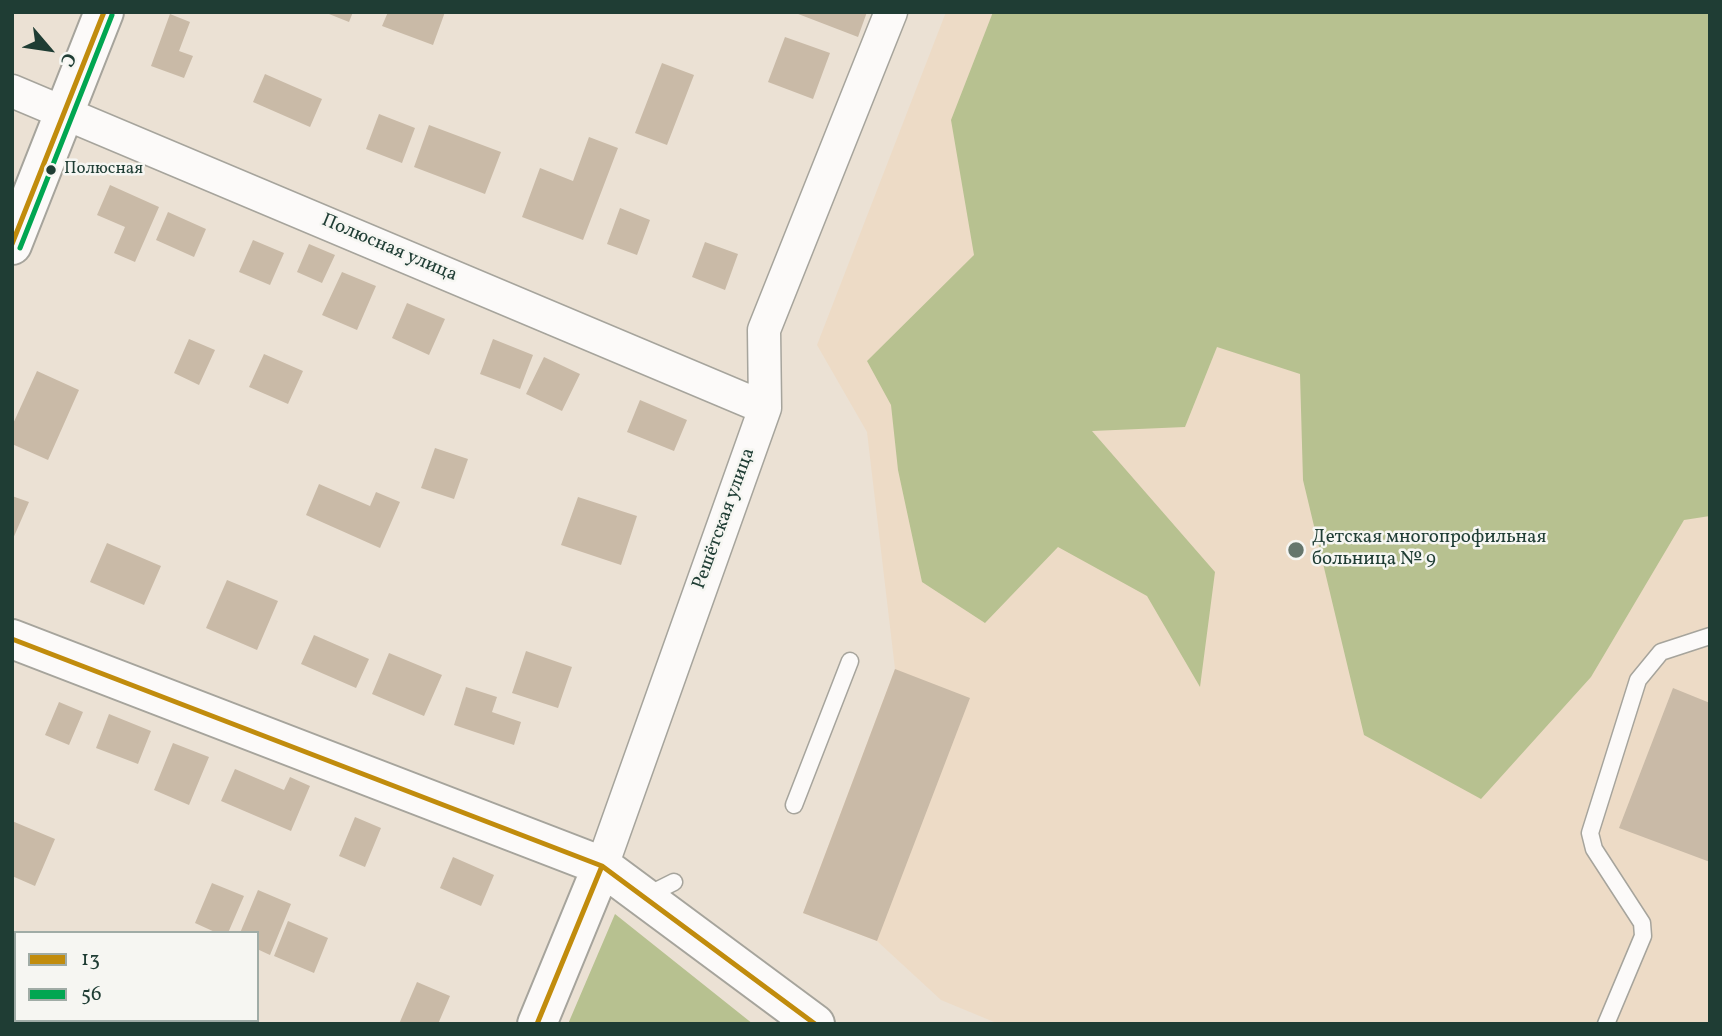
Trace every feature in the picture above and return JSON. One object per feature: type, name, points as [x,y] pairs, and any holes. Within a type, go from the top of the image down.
[{"type":"street","points":[[12,245],[104,12]]},
{"type":"street","name":"Решётская улица","points":[[537,1024],[602,866],[765,408],[764,330],[891,12]]},
{"type":"street","name":"Полюсная улица","points":[[12,92],[765,408]]},
{"type":"street","points":[[12,639],[659,889],[815,1024]]},
{"type":"lane","points":[[1606,1024],[1643,936],[1642,923],[1594,849],[1590,833],[1638,680],[1661,652],[1710,636]]},
{"type":"lane","points":[[794,805],[850,662]]},
{"type":"shaded area","name":"Детская многопрофильная больница № 9","points":[[946,12],[1710,12],[1710,1024],[999,1024],[941,1000],[877,941],[803,913],[895,669],[867,432],[817,345]]},
{"type":"green space","points":[[993,12],[1710,12],[1710,516],[1684,520],[1591,677],[1481,799],[1364,735],[1303,480],[1300,374],[1217,347],[1185,427],[1092,431],[1215,572],[1200,687],[1147,596],[1058,547],[985,623],[922,582],[898,470],[891,405],[867,361],[974,255],[951,120]]},
{"type":"green space","points":[[615,914],[753,1024],[568,1024]]},
{"type":"building","points":[[324,12],[353,12],[349,22]]},
{"type":"building","points":[[388,12],[445,12],[433,45],[382,26]]},
{"type":"building","points":[[793,12],[867,12],[858,37]]},
{"type":"building","points":[[170,14],[190,22],[179,51],[193,56],[184,78],[151,66]]},
{"type":"building","points":[[785,37],[830,53],[813,99],[768,82]]},
{"type":"building","points":[[662,63],[694,75],[667,145],[635,133]]},
{"type":"building","points":[[265,74],[322,99],[310,127],[253,102]]},
{"type":"building","points":[[379,114],[415,128],[402,163],[366,149]]},
{"type":"building","points":[[429,125],[501,152],[485,194],[414,167]]},
{"type":"building","points":[[589,137],[618,148],[583,240],[522,217],[540,168],[573,181]]},
{"type":"building","points":[[110,185],[159,207],[135,262],[114,253],[125,227],[97,215]]},
{"type":"building","points":[[620,208],[650,220],[637,255],[607,244]]},
{"type":"building","points":[[168,212],[206,229],[194,257],[156,240]]},
{"type":"building","points":[[253,240],[284,253],[270,285],[239,272]]},
{"type":"building","points":[[705,242],[738,254],[725,290],[692,277]]},
{"type":"building","points":[[309,244],[335,255],[322,283],[297,272]]},
{"type":"building","points":[[342,272],[376,286],[357,330],[322,315]]},
{"type":"building","points":[[407,303],[445,319],[429,355],[392,338]]},
{"type":"building","points":[[189,339],[215,350],[199,385],[174,373]]},
{"type":"building","points":[[493,339],[533,355],[520,389],[480,374]]},
{"type":"building","points":[[264,354],[303,371],[288,404],[249,387]]},
{"type":"building","points":[[544,357],[580,374],[562,411],[526,394]]},
{"type":"building","points":[[37,371],[79,390],[48,460],[12,444],[12,426]]},
{"type":"building","points":[[640,400],[687,420],[674,451],[627,432]]},
{"type":"building","points":[[435,448],[468,459],[454,499],[421,488]]},
{"type":"building","points":[[319,484],[370,506],[376,492],[400,502],[380,548],[306,515]]},
{"type":"building","points":[[12,496],[29,502],[12,541]]},
{"type":"building","points":[[578,497],[637,516],[621,565],[561,545]]},
{"type":"building","points":[[107,543],[161,566],[144,605],[90,582]]},
{"type":"building","points":[[227,580],[278,601],[257,650],[206,628]]},
{"type":"building","points":[[314,635],[369,659],[356,688],[301,664]]},
{"type":"building","points":[[526,651],[572,667],[558,708],[512,693]]},
{"type":"building","points":[[389,653],[442,675],[424,716],[372,694]]},
{"type":"building","points":[[895,669],[970,698],[877,941],[803,913]]},
{"type":"building","points":[[466,687],[497,697],[492,712],[521,722],[514,745],[454,725]]},
{"type":"building","points":[[1673,688],[1710,703],[1710,862],[1619,828]]},
{"type":"building","points":[[59,702],[83,712],[69,745],[45,735]]},
{"type":"building","points":[[109,714],[151,731],[138,764],[96,748]]},
{"type":"building","points":[[173,743],[209,757],[189,805],[154,790]]},
{"type":"building","points":[[235,769],[284,790],[290,777],[310,786],[291,831],[221,801]]},
{"type":"building","points":[[355,817],[381,828],[365,867],[339,856]]},
{"type":"building","points":[[12,821],[55,839],[35,886],[12,876]]},
{"type":"building","points":[[453,857],[494,875],[481,906],[440,888]]},
{"type":"building","points":[[212,883],[244,896],[229,931],[213,931],[195,923]]},
{"type":"building","points":[[258,890],[291,904],[270,955],[259,950],[259,931],[241,931]]},
{"type":"building","points":[[288,921],[328,938],[314,973],[274,956]]},
{"type":"building","points":[[417,982],[450,996],[438,1024],[399,1024]]},
{"type":"building","points":[[150,1022],[202,1022],[201,1024],[149,1024]]},
{"type":"transit line","name":"13","points":[[12,244],[104,12]]},
{"type":"transit line","name":"56","points":[[20,248],[112,15]]},
{"type":"transit line","name":"13","points":[[12,639],[602,866],[815,1024]]},
{"type":"transit line","name":"13","points":[[537,1024],[602,866]]},
{"type":"place","name":"Полюсная","points":[[51,170]]},
{"type":"place","name":"Детская многопрофильная больница № 9","points":[[1296,550]]}]
